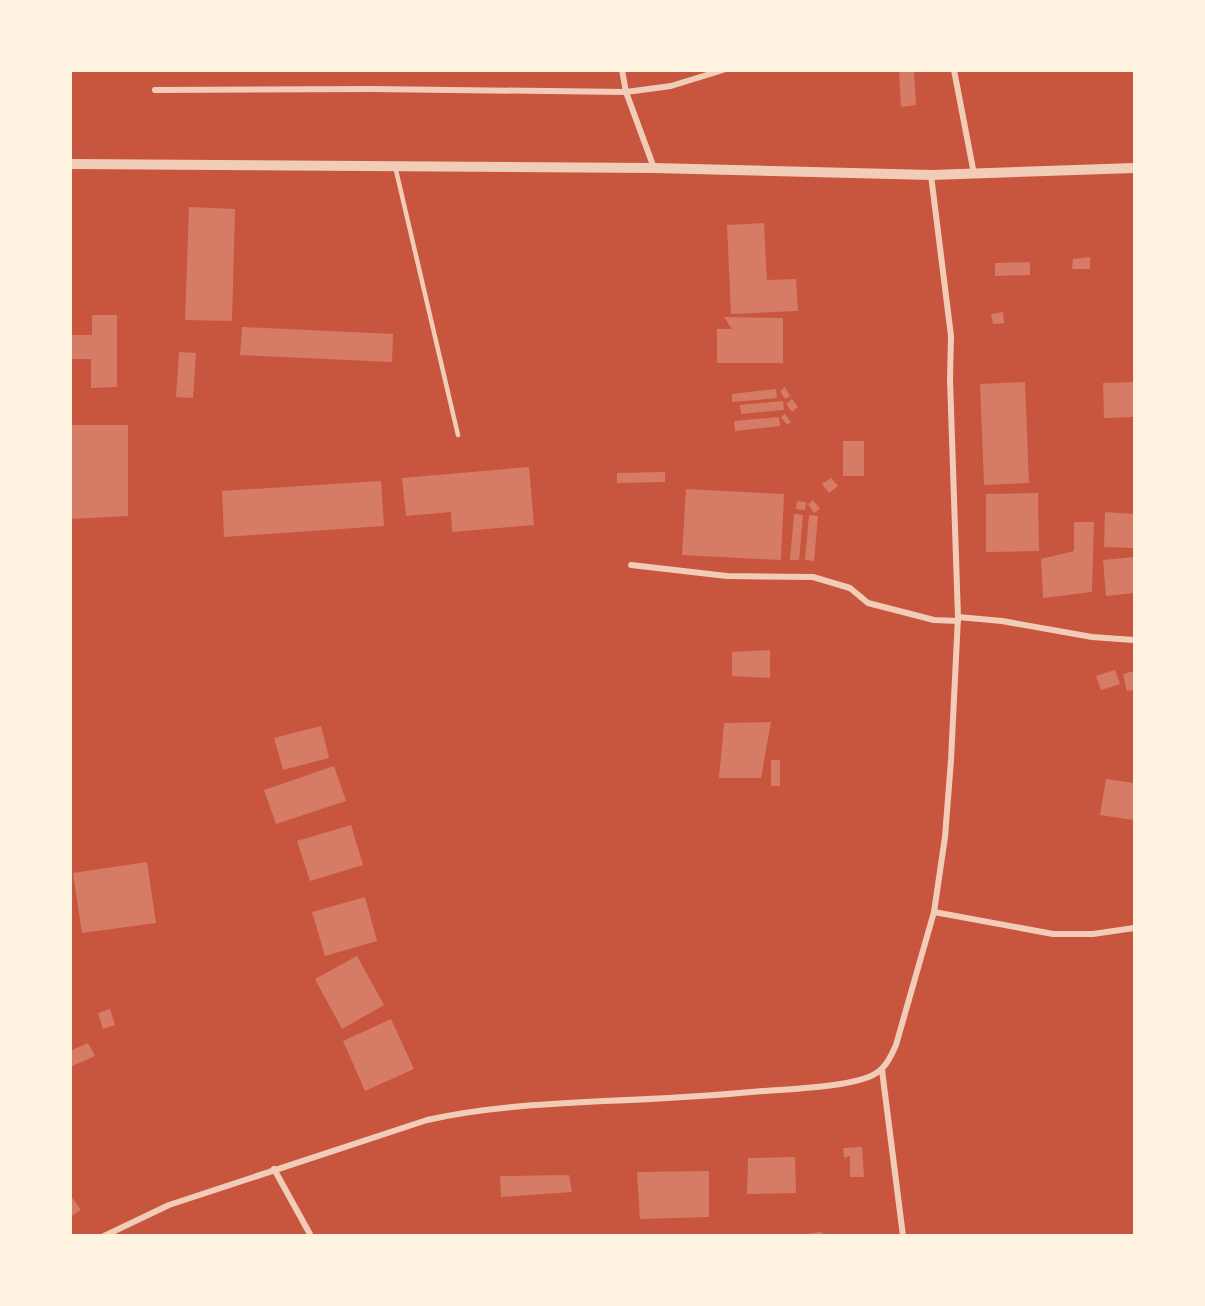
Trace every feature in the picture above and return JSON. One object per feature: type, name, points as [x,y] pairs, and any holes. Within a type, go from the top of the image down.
[{"type":"street","points":[[622,70],[626,92],[654,168]]},
{"type":"street","points":[[155,90],[372,89],[626,92],[671,86],[723,70]]},
{"type":"street","points":[[954,70],[974,174]]},
{"type":"street","points":[[70,164],[654,168],[931,175],[1134,168]]},
{"type":"street","points":[[104,1236],[169,1204],[427,1120],[496,1108],[807,1088],[862,1079],[882,1070],[896,1045],[934,912],[945,837],[951,760],[958,619],[950,379],[951,336],[931,175]]},
{"type":"street","points":[[631,566],[727,576],[813,577],[850,588],[868,603],[934,620],[1002,621],[1092,637],[1134,640]]},
{"type":"street","points":[[934,912],[1063,934],[1093,934],[1134,928]]},
{"type":"street","points":[[882,1070],[903,1236]]},
{"type":"street","points":[[274,1169],[311,1236]]},
{"type":"lane","points":[[395,166],[458,435]]},
{"type":"building","points":[[899,70],[914,70],[916,105],[901,107]]},
{"type":"building","points":[[189,207],[235,209],[232,321],[185,320]]},
{"type":"building","points":[[764,223],[767,280],[796,279],[798,311],[731,314],[727,225]]},
{"type":"building","points":[[1090,257],[1090,269],[1072,269],[1073,259]]},
{"type":"building","points":[[1030,262],[1030,275],[995,276],[995,263]]},
{"type":"building","points":[[1003,312],[1004,323],[993,324],[991,314]]},
{"type":"building","points":[[92,315],[117,315],[117,387],[91,388],[91,359],[70,359],[70,335],[92,335]]},
{"type":"building","points":[[724,317],[783,318],[783,363],[717,363],[717,329],[732,329]]},
{"type":"building","points":[[242,327],[393,334],[392,362],[240,355]]},
{"type":"building","points":[[179,352],[196,353],[193,398],[176,397]]},
{"type":"building","points":[[1025,382],[1029,483],[984,485],[980,384]]},
{"type":"building","points":[[1134,382],[1134,417],[1104,418],[1103,383]]},
{"type":"building","points":[[785,387],[790,396],[785,399],[780,391]]},
{"type":"building","points":[[776,389],[777,398],[732,402],[732,394]]},
{"type":"building","points":[[792,399],[798,407],[792,412],[786,404]]},
{"type":"building","points":[[783,401],[784,410],[741,414],[740,405]]},
{"type":"building","points":[[785,414],[791,422],[787,425],[781,417]]},
{"type":"building","points":[[779,417],[780,426],[735,431],[734,421]]},
{"type":"building","points":[[70,425],[128,425],[128,516],[70,519]]},
{"type":"building","points":[[843,441],[864,441],[864,476],[843,476]]},
{"type":"building","points":[[529,467],[534,525],[452,532],[451,512],[406,516],[402,478]]},
{"type":"building","points":[[665,472],[665,482],[617,483],[617,473]]},
{"type":"building","points":[[831,478],[838,486],[829,493],[822,484]]},
{"type":"building","points":[[381,481],[384,526],[224,537],[222,491]]},
{"type":"building","points":[[686,489],[784,494],[781,560],[682,555]]},
{"type":"building","points":[[1038,493],[1039,551],[986,552],[986,494]]},
{"type":"building","points":[[813,500],[820,509],[814,513],[808,504]]},
{"type":"building","points":[[797,501],[806,502],[805,510],[796,509]]},
{"type":"building","points":[[1105,512],[1134,514],[1134,548],[1104,547]]},
{"type":"building","points":[[794,514],[803,515],[799,560],[790,560]]},
{"type":"building","points":[[809,515],[818,516],[814,561],[805,560]]},
{"type":"building","points":[[1074,522],[1094,522],[1092,592],[1043,598],[1041,559],[1074,551]]},
{"type":"building","points":[[1134,557],[1134,593],[1106,596],[1103,560]]},
{"type":"building","points":[[770,650],[770,678],[732,676],[732,652]]},
{"type":"building","points":[[1115,670],[1120,684],[1101,690],[1096,676]]},
{"type":"building","points":[[1134,671],[1134,690],[1127,691],[1123,674]]},
{"type":"building","points":[[771,722],[761,778],[719,778],[724,723]]},
{"type":"building","points":[[321,726],[329,758],[283,770],[274,738]]},
{"type":"building","points":[[771,760],[780,760],[780,786],[771,786]]},
{"type":"building","points":[[334,766],[346,801],[276,824],[264,790]]},
{"type":"building","points":[[1106,779],[1134,783],[1133,820],[1100,815]]},
{"type":"building","points":[[351,825],[363,865],[310,881],[297,841]]},
{"type":"building","points":[[147,862],[156,923],[82,933],[73,873]]},
{"type":"building","points":[[365,897],[377,941],[325,956],[312,912]]},
{"type":"building","points":[[357,956],[384,1005],[342,1029],[315,979]]},
{"type":"building","points":[[110,1009],[115,1025],[103,1029],[98,1013]]},
{"type":"building","points":[[391,1019],[414,1069],[365,1091],[343,1041]]},
{"type":"building","points":[[88,1043],[95,1056],[70,1067],[70,1051]]},
{"type":"building","points":[[862,1147],[864,1177],[850,1177],[850,1156],[844,1158],[843,1148]]},
{"type":"building","points":[[795,1157],[796,1193],[747,1194],[748,1158]]},
{"type":"building","points":[[709,1171],[709,1217],[640,1219],[637,1172]]},
{"type":"building","points":[[569,1175],[572,1192],[501,1197],[500,1176]]},
{"type":"building","points":[[70,1195],[81,1210],[70,1217]]},
{"type":"building","points":[[822,1232],[823,1236],[804,1236],[804,1234]]}]
